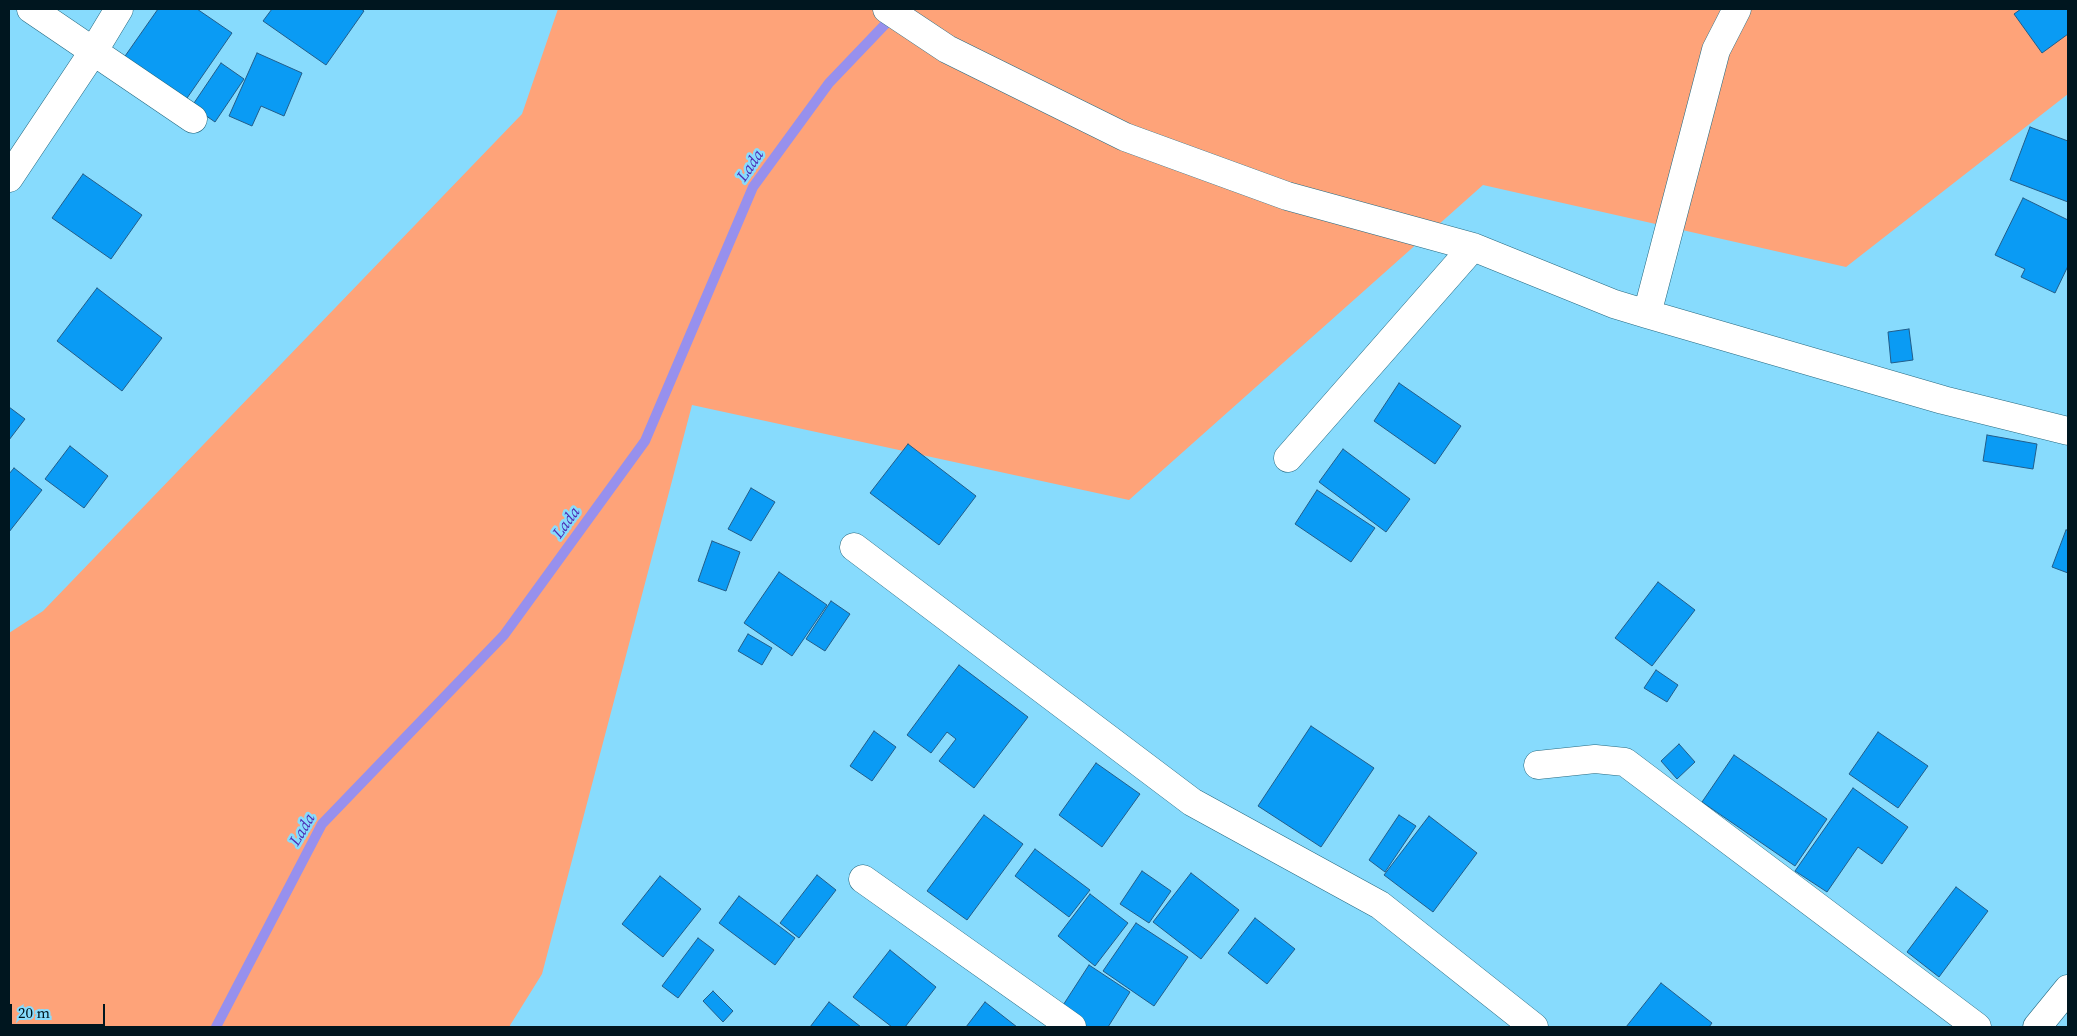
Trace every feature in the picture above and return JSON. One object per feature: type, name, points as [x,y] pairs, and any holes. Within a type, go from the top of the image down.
[{"type":"street","points":[[32,9],[193,119]]},
{"type":"street","points":[[9,178],[93,52],[118,9]]},
{"type":"street","points":[[886,9],[947,50],[1125,137],[1287,196],[1474,247],[1614,304],[1646,314],[1943,400],[2068,431]]},
{"type":"street","points":[[1646,314],[1716,50],[1737,9]]},
{"type":"street","points":[[1288,458],[1474,247]]},
{"type":"street","points":[[854,547],[1192,802],[1380,905],[1534,1027]]},
{"type":"street","points":[[1538,765],[1596,759],[1625,762],[1977,1027]]},
{"type":"street","points":[[863,879],[1072,1027]]},
{"type":"street","points":[[2037,1027],[2068,989]]},
{"type":"shaded area","points":[[558,9],[2068,9],[2068,94],[1846,267],[1483,185],[1129,500],[692,405],[542,974],[509,1027],[9,1027],[9,633],[43,611],[522,114]]},
{"type":"building","points":[[158,9],[197,9],[232,33],[185,101],[123,59]]},
{"type":"building","points":[[272,9],[361,9],[364,11],[326,65],[263,21]]},
{"type":"building","points":[[2021,9],[2068,9],[2068,34],[2042,53],[2014,14]]},
{"type":"building","points":[[257,53],[302,73],[284,116],[261,106],[252,126],[229,116]]},
{"type":"building","points":[[221,63],[244,79],[215,122],[192,106]]},
{"type":"building","points":[[2030,127],[2068,141],[2068,202],[2010,180]]},
{"type":"building","points":[[83,174],[142,215],[111,259],[52,218]]},
{"type":"building","points":[[2023,198],[2068,220],[2068,266],[2055,293],[2021,277],[2025,269],[1995,255]]},
{"type":"building","points":[[97,288],[162,338],[122,391],[57,341]]},
{"type":"building","points":[[1909,329],[1913,360],[1891,363],[1888,332]]},
{"type":"building","points":[[1399,383],[1461,426],[1435,464],[1374,421]]},
{"type":"building","points":[[9,407],[25,419],[9,440]]},
{"type":"building","points":[[1987,435],[2037,444],[2033,469],[1983,461]]},
{"type":"building","points":[[908,444],[976,496],[939,545],[870,493]]},
{"type":"building","points":[[70,446],[108,476],[84,508],[45,479]]},
{"type":"building","points":[[1343,449],[1410,499],[1386,532],[1319,482]]},
{"type":"building","points":[[14,468],[42,490],[9,532],[9,474]]},
{"type":"building","points":[[751,488],[775,502],[751,541],[728,529]]},
{"type":"building","points":[[1317,490],[1375,528],[1351,562],[1295,524]]},
{"type":"building","points":[[2066,530],[2068,530],[2068,573],[2052,567]]},
{"type":"building","points":[[712,541],[740,552],[726,591],[698,581]]},
{"type":"building","points":[[779,572],[827,605],[792,656],[744,623]]},
{"type":"building","points":[[1658,582],[1695,610],[1652,666],[1615,638]]},
{"type":"building","points":[[831,601],[850,614],[825,651],[806,639]]},
{"type":"building","points":[[748,634],[772,648],[762,665],[738,651]]},
{"type":"building","points":[[959,665],[1028,717],[974,788],[939,761],[956,739],[947,732],[931,753],[907,735]]},
{"type":"building","points":[[1656,670],[1678,685],[1667,702],[1644,688]]},
{"type":"building","points":[[1311,726],[1374,768],[1321,847],[1258,806]]},
{"type":"building","points":[[874,731],[896,747],[872,781],[850,766]]},
{"type":"building","points":[[1878,732],[1928,766],[1898,808],[1849,774]]},
{"type":"building","points":[[1679,744],[1695,762],[1677,779],[1661,761]]},
{"type":"building","points":[[1734,755],[1827,819],[1795,866],[1702,802]]},
{"type":"building","points":[[1096,763],[1140,794],[1102,847],[1059,815]]},
{"type":"building","points":[[1853,788],[1908,827],[1882,864],[1858,847],[1827,892],[1795,871]]},
{"type":"building","points":[[984,815],[1023,844],[967,920],[927,891]]},
{"type":"building","points":[[1399,815],[1416,826],[1385,872],[1369,860]]},
{"type":"building","points":[[1429,816],[1477,853],[1433,912],[1384,875]]},
{"type":"building","points":[[1035,849],[1090,890],[1069,917],[1015,876]]},
{"type":"building","points":[[1142,871],[1171,891],[1149,923],[1120,904]]},
{"type":"building","points":[[1191,873],[1239,910],[1201,959],[1153,922]]},
{"type":"building","points":[[817,875],[836,890],[799,938],[780,923]]},
{"type":"building","points":[[660,876],[701,909],[663,957],[622,924]]},
{"type":"building","points":[[1956,887],[1988,911],[1939,977],[1907,952]]},
{"type":"building","points":[[1090,894],[1128,923],[1095,966],[1058,936]]},
{"type":"building","points":[[739,896],[795,938],[775,965],[719,923]]},
{"type":"building","points":[[1255,918],[1295,949],[1267,984],[1228,953]]},
{"type":"building","points":[[1136,923],[1188,957],[1154,1006],[1103,971]]},
{"type":"building","points":[[698,938],[714,950],[678,998],[662,986]]},
{"type":"building","points":[[890,950],[936,987],[905,1027],[892,1027],[853,997]]},
{"type":"building","points":[[1089,965],[1130,992],[1108,1027],[1080,1027],[1058,1013]]},
{"type":"building","points":[[1661,983],[1712,1023],[1709,1027],[1626,1027]]},
{"type":"building","points":[[713,991],[733,1011],[723,1022],[703,1001]]},
{"type":"building","points":[[829,1002],[861,1027],[810,1027]]},
{"type":"building","points":[[985,1002],[1017,1027],[966,1027]]},
{"type":"waterway","name":"Lada","points":[[216,1027],[322,824],[504,635],[645,441],[753,187],[829,83],[894,15]]}]
